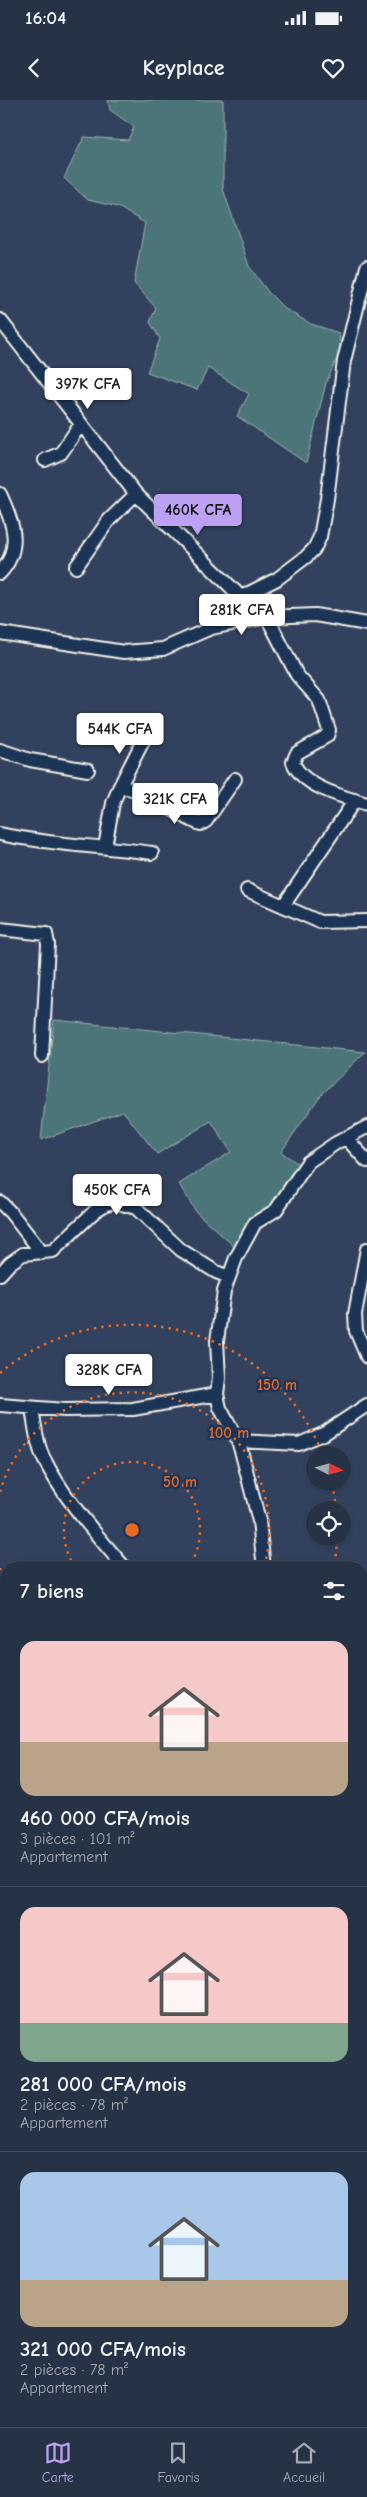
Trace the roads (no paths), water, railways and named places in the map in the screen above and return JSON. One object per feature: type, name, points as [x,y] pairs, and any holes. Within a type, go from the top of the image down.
[{"type":"street","points":[[212,628],[241,597],[277,579],[306,557],[314,550],[320,537],[327,499],[344,361],[367,267]]},
{"type":"street","points":[[0,320],[136,494],[241,597]]},
{"type":"street","points":[[45,460],[61,453],[81,424]]},
{"type":"street","points":[[0,494],[6,508],[14,539],[14,552],[0,573]]},
{"type":"street","points":[[76,567],[109,520],[136,494]]},
{"type":"street","points":[[0,633],[124,652],[163,649],[212,628],[267,617],[315,615],[367,624]]},
{"type":"street","points":[[267,617],[297,675],[319,700],[330,730],[328,736],[296,753],[293,758],[294,766],[299,774],[306,779],[361,802],[283,906]]},
{"type":"street","points":[[104,847],[113,802],[146,735]]},
{"type":"street","points":[[0,750],[30,760],[88,770]]},
{"type":"street","points":[[119,788],[127,788],[162,802],[201,824],[206,821],[235,779]]},
{"type":"street","points":[[0,834],[41,843],[104,847],[152,853]]},
{"type":"street","points":[[246,890],[320,922],[367,921]]},
{"type":"street","points":[[0,929],[46,934],[48,944],[42,1056]]},
{"type":"street","points":[[263,1561],[259,1521],[238,1441],[220,1408],[217,1394],[219,1318],[229,1276],[236,1258],[255,1223],[276,1210],[308,1162],[367,1127]]},
{"type":"street","points":[[346,1138],[367,1161]]},
{"type":"street","points":[[0,1202],[42,1253]]},
{"type":"street","points":[[0,1274],[10,1263],[23,1254],[42,1253],[58,1248],[95,1211],[106,1204],[115,1202],[136,1208],[181,1250],[216,1272],[229,1276]]},
{"type":"street","points":[[367,1249],[355,1314],[356,1332],[367,1356]]},
{"type":"street","points":[[0,1405],[32,1409],[133,1410],[217,1394]]},
{"type":"street","points":[[238,1441],[299,1444],[325,1433],[367,1405]]},
{"type":"street","points":[[32,1409],[43,1456],[78,1511],[119,1561]]}]
